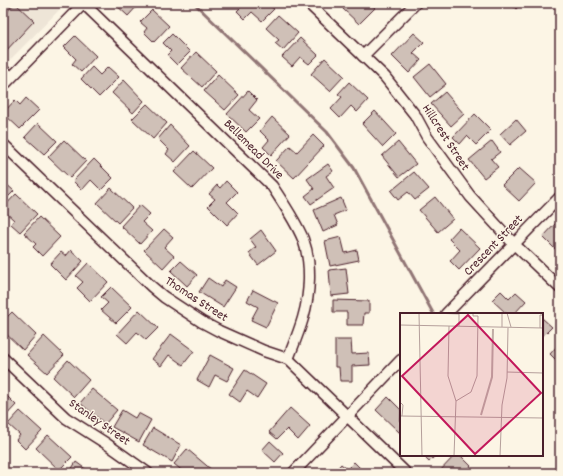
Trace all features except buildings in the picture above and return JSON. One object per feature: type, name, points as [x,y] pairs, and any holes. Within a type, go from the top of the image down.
[{"type":"street","points":[[3,86],[84,3]]},
{"type":"street","name":"Bellemead Drive","points":[[84,3],[272,186],[290,213],[303,240],[309,269],[307,300],[303,319],[288,359]]},
{"type":"street","name":"Hillcrest Street","points":[[308,3],[385,77],[415,115],[427,137],[470,196],[514,244],[560,288]]},
{"type":"street","points":[[363,56],[416,3]]},
{"type":"street","points":[[3,70],[11,77]]},
{"type":"street","name":"Thomas Street","points":[[3,144],[164,297],[202,322],[219,331],[264,351],[288,359],[406,473]]},
{"type":"street","name":"Crescent Street","points":[[447,313],[560,197]]},
{"type":"street","name":"Stanley Street","points":[[3,358],[66,418],[107,444],[148,473]]},
{"type":"street","points":[[293,473],[400,361]]},
{"type":"shaded area","points":[[3,3],[66,3],[3,67]]},
{"type":"waterway","points":[[194,3],[327,132],[354,168],[433,313]]}]
